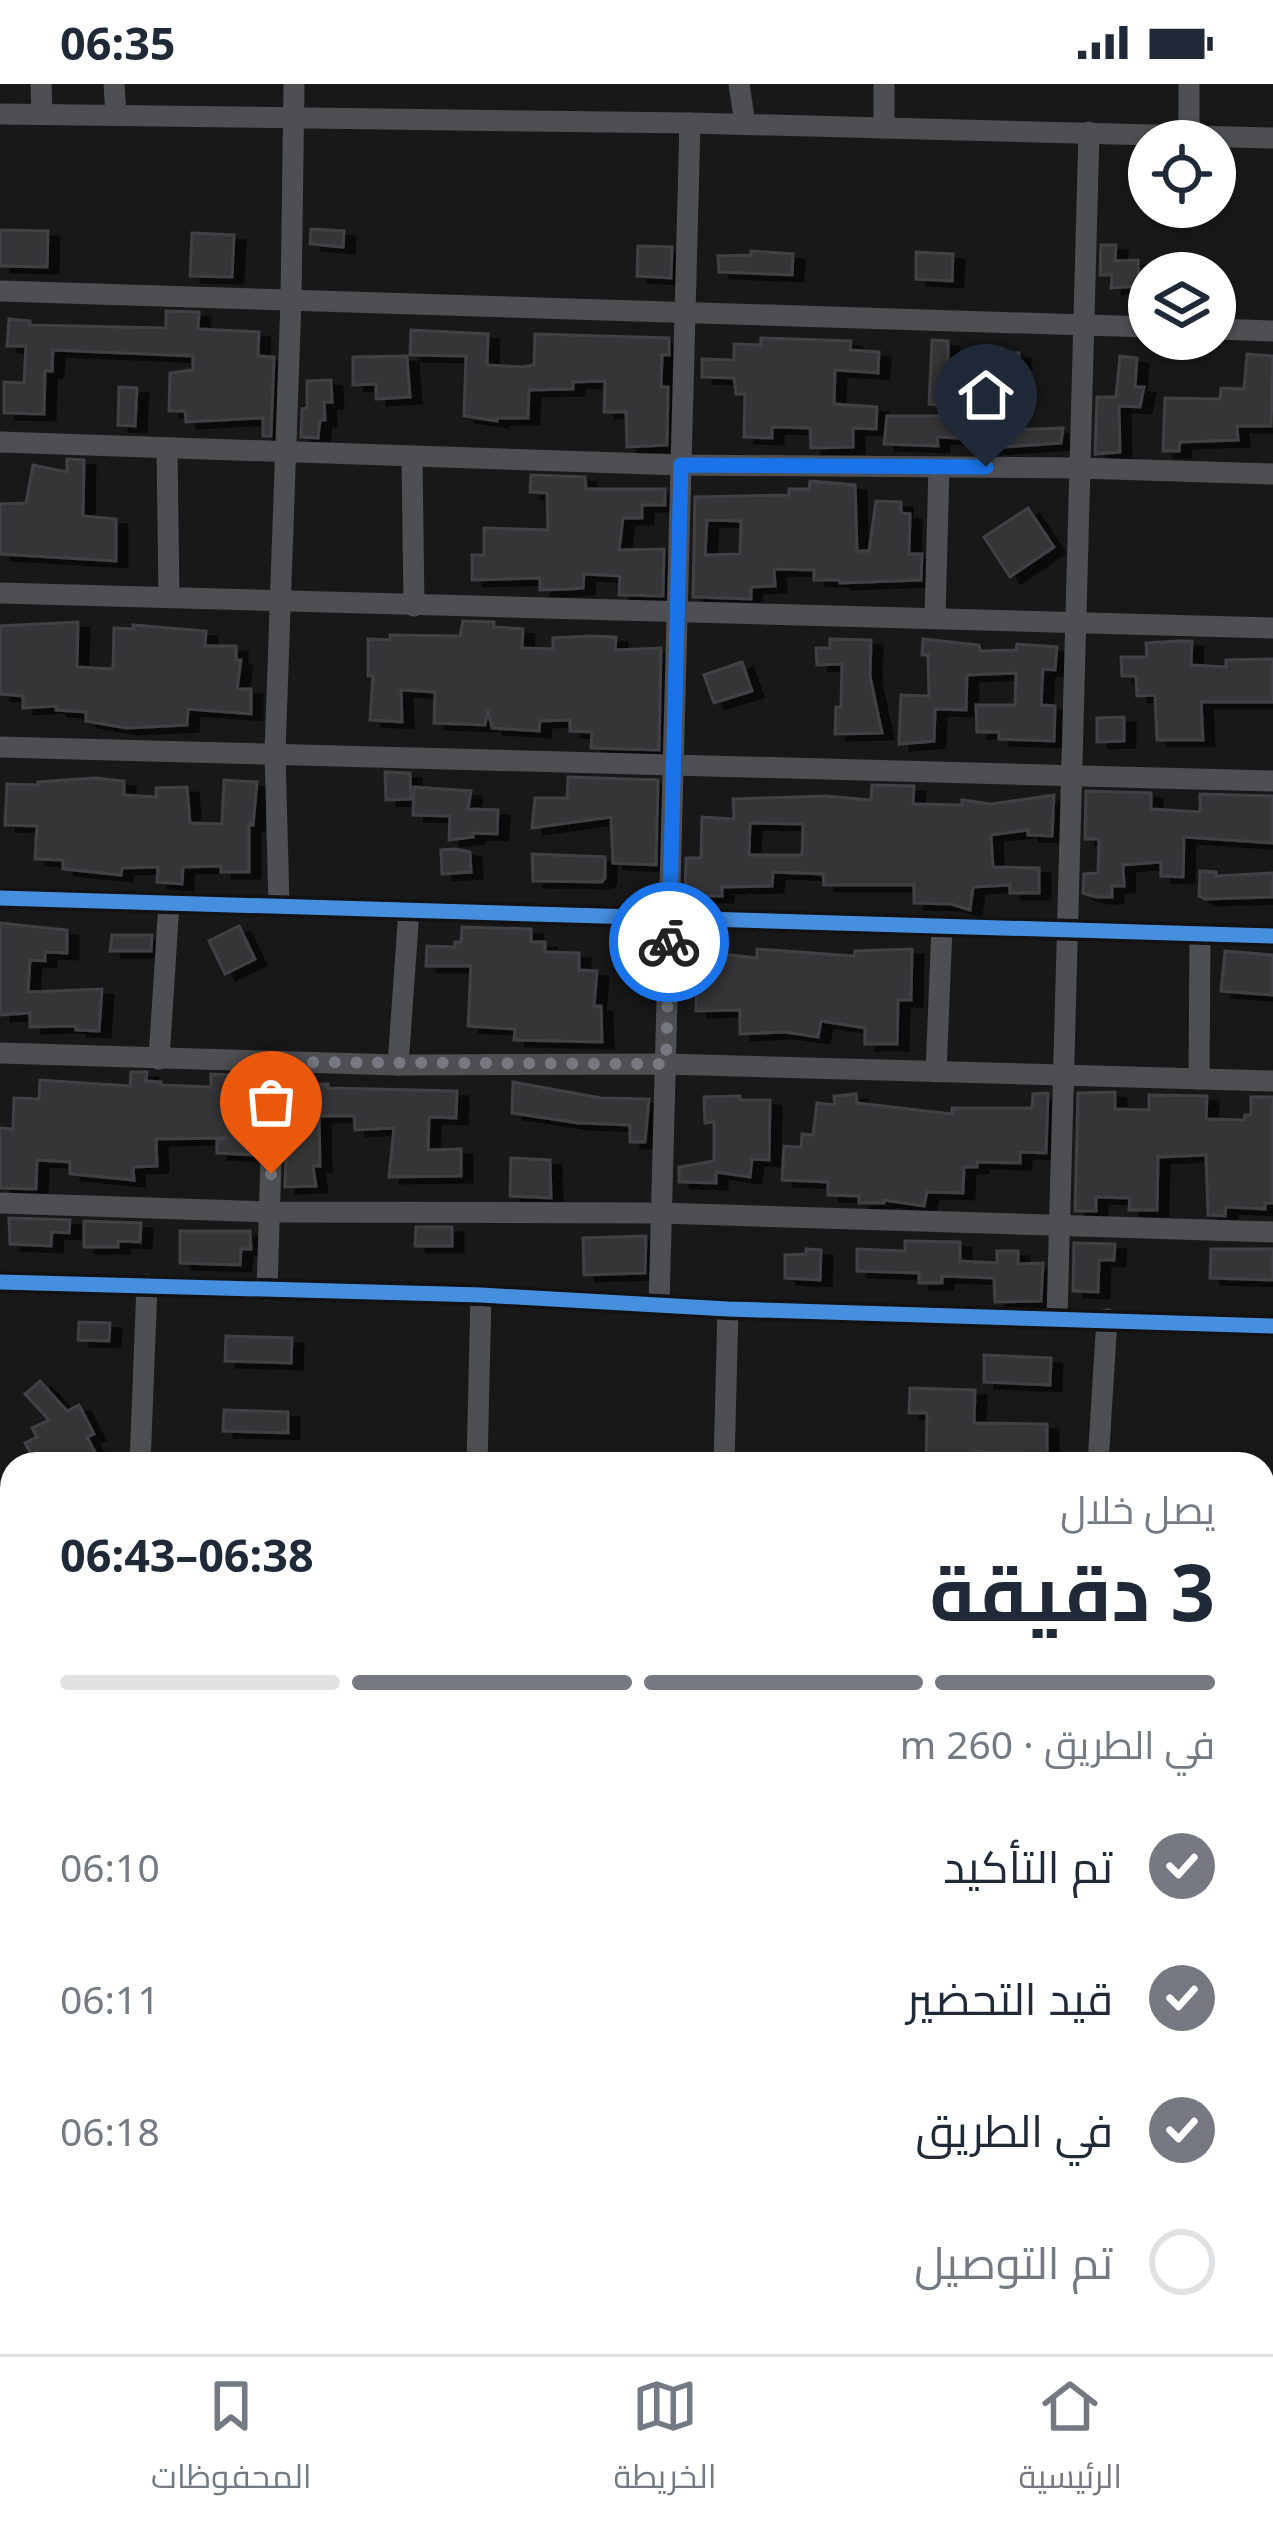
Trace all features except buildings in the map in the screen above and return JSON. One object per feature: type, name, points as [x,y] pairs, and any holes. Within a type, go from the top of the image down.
[{"type":"street","points":[[41,84],[42,114]]},
{"type":"street","points":[[114,84],[116,116]]},
{"type":"street","points":[[279,906],[275,752],[294,84]]},
{"type":"street","points":[[740,84],[745,124]]},
{"type":"street","points":[[884,84],[884,128]]},
{"type":"street","points":[[1189,84],[1189,120]]},
{"type":"street","points":[[0,114],[1128,134]]},
{"type":"street","points":[[659,1305],[690,123]]},
{"type":"street","points":[[1057,1317],[1089,133]]},
{"type":"street","points":[[1236,137],[1273,138]]},
{"type":"street","points":[[0,291],[1128,326]]},
{"type":"street","points":[[1236,330],[1273,331]]},
{"type":"street","points":[[0,442],[681,465],[1273,474]]},
{"type":"street","points":[[167,449],[169,597]]},
{"type":"street","points":[[412,457],[414,606]]},
{"type":"street","points":[[935,618],[939,467]]},
{"type":"street","points":[[0,593],[1273,628]]},
{"type":"street","points":[[0,747],[1273,782]]},
{"type":"street","points":[[0,898],[1273,936]]},
{"type":"street","points":[[158,1058],[169,903]]},
{"type":"street","points":[[398,1065],[410,910]]},
{"type":"street","points":[[936,1072],[942,927]]},
{"type":"street","points":[[1198,1079],[1200,934]]},
{"type":"street","points":[[0,1053],[398,1065],[666,1064],[1273,1081]]},
{"type":"street","points":[[267,1290],[274,1062]]},
{"type":"street","points":[[0,1203],[270,1212],[661,1214],[1273,1232]]},
{"type":"street","points":[[0,1282],[481,1295],[728,1309],[1273,1326]]},
{"type":"street","points":[[140,1452],[147,1285]]},
{"type":"street","points":[[477,1452],[481,1295]]},
{"type":"street","points":[[724,1452],[728,1309]]},
{"type":"street","points":[[1099,1452],[1107,1319]]},
{"type":"cycle path","points":[[0,898],[1273,936]]},
{"type":"cycle path","points":[[0,1282],[481,1295],[728,1309],[1273,1326]]},
{"type":"way so far","points":[[271,1174],[274,1062],[666,1064],[669,942]]},
{"type":"route","points":[[669,942],[681,465],[986,467]]}]
